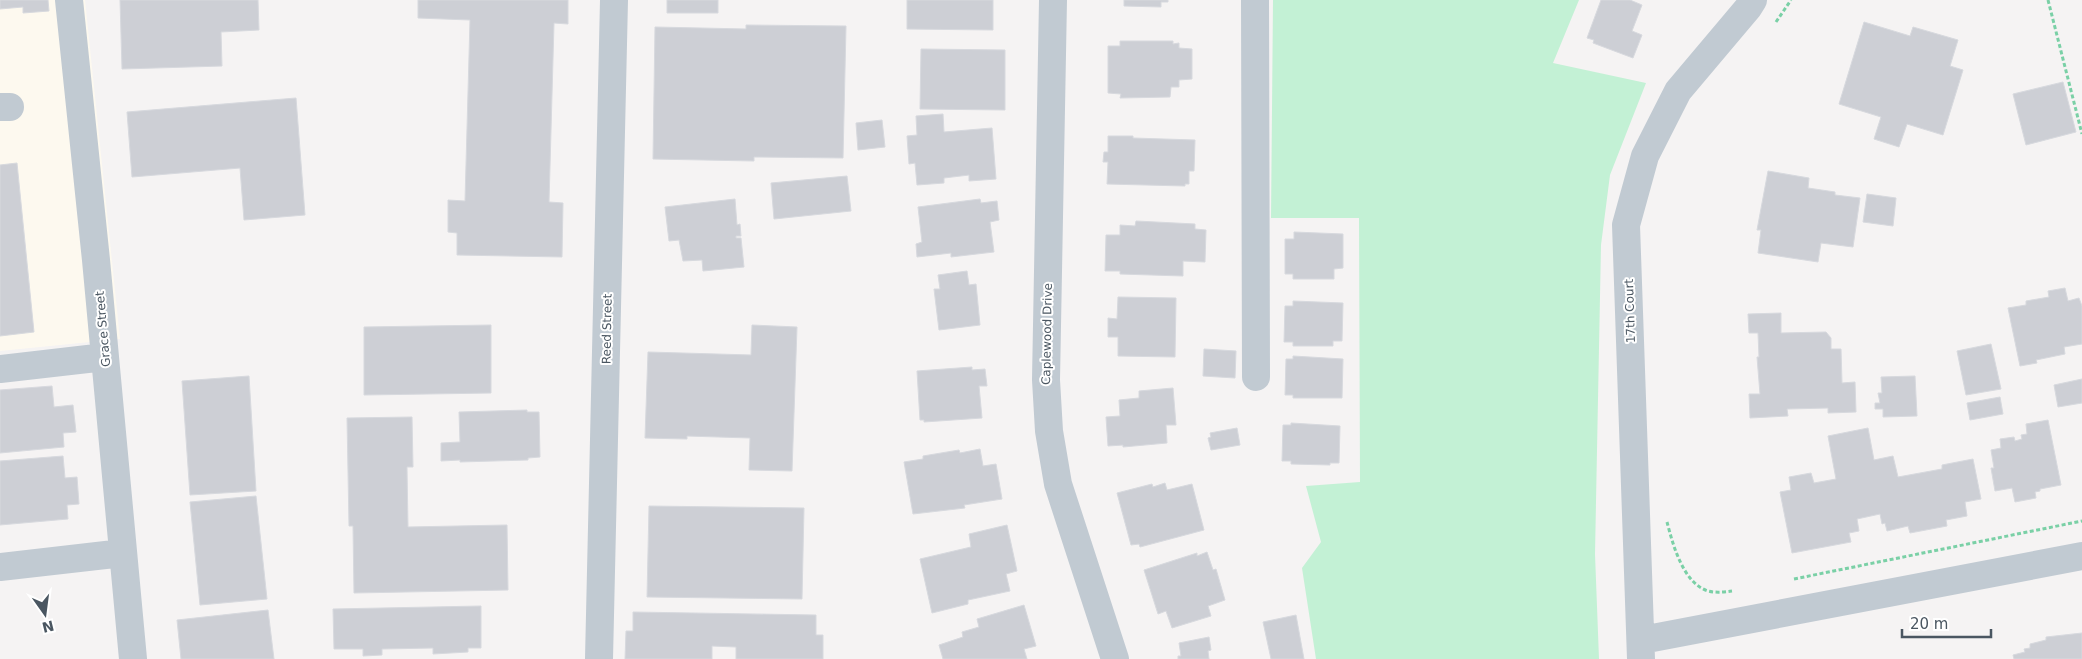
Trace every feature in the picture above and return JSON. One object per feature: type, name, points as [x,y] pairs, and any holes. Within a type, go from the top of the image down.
[{"type":"street","name":"Grace Street","points":[[69,0],[133,659]]},
{"type":"street","name":"Reed Street","points":[[599,659],[614,0]]},
{"type":"street","name":"Caplewood Drive","points":[[1053,0],[1046,380],[1049,430],[1058,484],[1115,659]]},
{"type":"street","points":[[1255,0],[1256,377]]},
{"type":"street","name":"17th Court","points":[[1641,649],[1626,225],[1645,156],[1678,91],[1753,0]]},
{"type":"street","points":[[0,369],[105,357]]},
{"type":"street","points":[[0,567],[123,553]]},
{"type":"street","points":[[1641,649],[2082,556]]},
{"type":"path","points":[[1774,24],[1791,0]]},
{"type":"path","points":[[2048,0],[2082,134]]},
{"type":"path","points":[[1664,513],[1678,555],[1693,580],[1709,591],[1733,591]]},
{"type":"path","points":[[1791,580],[2082,521]]},
{"type":"shaded area","points":[[0,0],[85,0],[120,339],[0,351]]},
{"type":"green space","points":[[1273,0],[1579,0],[1553,63],[1646,83],[1610,175],[1601,245],[1595,554],[1599,659],[1316,659],[1302,568],[1321,542],[1306,486],[1360,482],[1359,218],[1271,218]]},
{"type":"building","points":[[0,0],[48,0],[49,11],[23,13],[23,7],[0,9]]},
{"type":"building","points":[[120,0],[258,0],[259,30],[221,32],[222,66],[122,69]]},
{"type":"building","points":[[418,0],[568,0],[568,24],[554,23],[549,202],[563,203],[562,257],[457,255],[457,233],[448,232],[448,200],[465,201],[470,20],[418,18]]},
{"type":"building","points":[[667,0],[718,0],[718,13],[667,13]]},
{"type":"building","points":[[907,0],[993,0],[993,30],[907,29]]},
{"type":"building","points":[[1124,0],[1168,0],[1168,2],[1161,2],[1161,7],[1124,6]]},
{"type":"building","points":[[1601,0],[1630,0],[1642,5],[1632,31],[1642,35],[1633,58],[1593,43],[1594,40],[1587,38]]},
{"type":"building","points":[[1864,22],[1910,36],[1913,27],[1958,40],[1950,66],[1963,70],[1943,135],[1907,124],[1899,147],[1874,139],[1881,117],[1839,104]]},
{"type":"building","points":[[746,25],[846,26],[843,158],[754,157],[754,161],[653,159],[655,27],[746,29]]},
{"type":"building","points":[[1120,41],[1173,41],[1173,44],[1179,43],[1179,48],[1192,49],[1192,79],[1179,80],[1179,87],[1171,87],[1170,97],[1120,98],[1121,94],[1108,93],[1108,46],[1120,46]]},
{"type":"building","points":[[921,49],[1005,50],[1005,110],[920,109]]},
{"type":"building","points":[[2063,82],[2076,132],[2026,145],[2013,94]]},
{"type":"building","points":[[296,98],[305,215],[244,220],[240,168],[132,177],[127,112]]},
{"type":"building","points":[[943,114],[944,132],[992,128],[996,179],[969,181],[969,175],[944,178],[944,183],[917,185],[915,163],[909,164],[907,136],[917,135],[916,116]]},
{"type":"building","points":[[882,120],[885,147],[858,150],[856,123]]},
{"type":"building","points":[[1108,136],[1195,140],[1194,171],[1189,171],[1189,184],[1185,184],[1185,186],[1107,184],[1108,162],[1103,162],[1104,152],[1108,152]]},
{"type":"building","points":[[17,163],[34,332],[0,336],[0,165]]},
{"type":"building","points":[[1768,171],[1809,178],[1808,188],[1835,192],[1835,195],[1860,198],[1853,247],[1821,243],[1818,262],[1758,253],[1761,230],[1757,230]]},
{"type":"building","points":[[847,176],[851,211],[774,219],[771,183]]},
{"type":"building","points":[[1867,194],[1896,198],[1893,226],[1863,222]]},
{"type":"building","points":[[735,199],[737,225],[740,224],[741,236],[736,236],[736,238],[741,238],[744,267],[703,271],[702,260],[683,261],[679,240],[669,241],[665,207]]},
{"type":"building","points":[[980,199],[981,203],[997,201],[999,220],[990,222],[994,252],[951,257],[951,253],[917,257],[916,244],[922,242],[918,207]]},
{"type":"building","points":[[1136,221],[1195,224],[1195,229],[1206,230],[1205,262],[1183,261],[1183,276],[1120,274],[1120,271],[1105,271],[1106,235],[1120,235],[1120,225],[1135,226]]},
{"type":"building","points":[[1294,232],[1343,234],[1343,268],[1334,269],[1334,279],[1293,279],[1293,274],[1285,274],[1285,239],[1294,239]]},
{"type":"building","points":[[967,271],[969,285],[976,284],[980,325],[939,330],[934,289],[940,289],[938,275]]},
{"type":"building","points":[[2065,288],[2068,301],[2079,298],[2082,306],[2082,344],[2064,347],[2065,354],[2036,360],[2037,363],[2020,366],[2008,308],[2026,305],[2026,301],[2049,297],[2048,291]]},
{"type":"building","points":[[1118,297],[1176,298],[1175,357],[1118,356],[1118,337],[1108,337],[1108,318],[1117,319]]},
{"type":"building","points":[[1293,301],[1343,303],[1342,341],[1333,341],[1333,346],[1293,346],[1293,342],[1284,342],[1285,306],[1293,306]]},
{"type":"building","points":[[1781,313],[1781,333],[1826,332],[1831,338],[1831,349],[1841,349],[1842,383],[1855,382],[1856,412],[1828,413],[1828,408],[1787,409],[1788,416],[1750,418],[1749,394],[1760,394],[1757,357],[1759,357],[1758,333],[1749,333],[1748,314]]},
{"type":"building","points":[[491,325],[491,393],[364,395],[364,327]]},
{"type":"building","points":[[752,325],[797,327],[792,471],[749,470],[750,438],[687,436],[687,439],[645,438],[648,352],[751,355]]},
{"type":"building","points":[[1991,344],[2001,389],[1966,395],[1957,351]]},
{"type":"building","points":[[1204,349],[1236,351],[1235,378],[1203,376]]},
{"type":"building","points":[[1293,356],[1343,359],[1342,398],[1293,398],[1293,395],[1285,395],[1286,359],[1293,359]]},
{"type":"building","points":[[972,367],[972,370],[985,369],[987,386],[979,386],[982,418],[924,422],[924,420],[920,420],[917,371]]},
{"type":"building","points":[[249,376],[256,491],[190,495],[182,381]]},
{"type":"building","points":[[1915,376],[1917,416],[1883,417],[1883,409],[1875,409],[1875,403],[1880,403],[1878,393],[1882,393],[1881,377]]},
{"type":"building","points":[[2082,379],[2082,403],[2058,407],[2054,385]]},
{"type":"building","points":[[52,386],[54,407],[73,405],[76,432],[63,433],[64,447],[0,453],[0,390]]},
{"type":"building","points":[[1173,388],[1176,425],[1166,425],[1167,443],[1123,447],[1123,445],[1108,446],[1106,417],[1120,416],[1119,400],[1139,398],[1139,391]]},
{"type":"building","points":[[2000,397],[2003,414],[1970,420],[1967,403]]},
{"type":"building","points":[[527,410],[527,412],[539,412],[540,457],[528,458],[528,460],[441,461],[441,443],[460,442],[459,412]]},
{"type":"building","points":[[412,417],[413,467],[407,467],[408,527],[507,525],[508,590],[354,593],[353,526],[349,526],[347,418]]},
{"type":"building","points":[[2048,420],[2061,485],[2040,489],[2040,491],[2035,492],[2036,498],[2015,502],[2012,488],[1995,491],[1991,468],[1994,468],[1991,450],[2001,448],[2000,439],[2014,437],[2015,441],[2022,439],[2021,435],[2027,434],[2026,424]]},
{"type":"building","points":[[1291,423],[1340,426],[1339,463],[1330,463],[1330,465],[1291,464],[1291,461],[1282,461],[1283,425],[1291,425]]},
{"type":"building","points":[[1237,428],[1240,445],[1211,450],[1208,438],[1211,437],[1210,433]]},
{"type":"building","points":[[1868,428],[1874,460],[1893,456],[1898,477],[1942,469],[1942,465],[1973,459],[1981,499],[1965,502],[1967,516],[1946,520],[1947,526],[1910,533],[1908,526],[1887,531],[1885,523],[1882,524],[1880,514],[1857,519],[1859,531],[1849,533],[1851,542],[1792,553],[1780,492],[1791,490],[1789,477],[1811,473],[1814,483],[1836,479],[1828,436]]},
{"type":"building","points":[[980,449],[983,466],[996,464],[1002,499],[964,505],[965,508],[913,514],[904,462],[923,459],[923,456],[959,450],[960,453]]},
{"type":"building","points":[[63,456],[65,478],[77,477],[79,504],[67,505],[68,519],[0,525],[0,461]]},
{"type":"building","points":[[1165,483],[1167,490],[1192,484],[1204,530],[1140,547],[1139,544],[1131,545],[1117,493],[1152,484],[1153,487]]},
{"type":"building","points":[[256,496],[267,599],[200,605],[190,502]]},
{"type":"building","points":[[649,506],[804,508],[802,599],[647,597]]},
{"type":"building","points":[[1007,525],[1017,571],[1006,574],[1010,591],[968,600],[968,604],[932,613],[920,559],[971,547],[969,534]]},
{"type":"building","points":[[1207,552],[1213,570],[1216,569],[1225,600],[1208,606],[1211,616],[1172,628],[1166,611],[1158,614],[1144,570],[1197,553],[1197,556]]},
{"type":"building","points":[[1024,605],[1036,646],[1024,649],[1027,659],[943,659],[939,645],[963,637],[962,632],[979,627],[977,619]]},
{"type":"building","points":[[481,606],[481,648],[468,648],[468,652],[433,654],[433,648],[382,649],[382,655],[363,656],[363,649],[334,649],[333,609]]},
{"type":"building","points":[[268,610],[274,659],[181,659],[177,620]]},
{"type":"building","points":[[633,612],[816,615],[816,635],[823,635],[823,659],[736,659],[736,647],[712,646],[712,659],[625,659],[626,631],[633,631]]},
{"type":"building","points":[[1296,615],[1304,659],[1271,659],[1263,622]]},
{"type":"building","points":[[2082,633],[2082,659],[2014,659],[2013,655],[2025,652],[2024,649],[2030,648],[2030,644],[2046,640],[2046,637]]},
{"type":"building","points":[[1209,637],[1211,650],[1208,651],[1209,659],[1178,659],[1178,656],[1181,656],[1179,643]]}]
